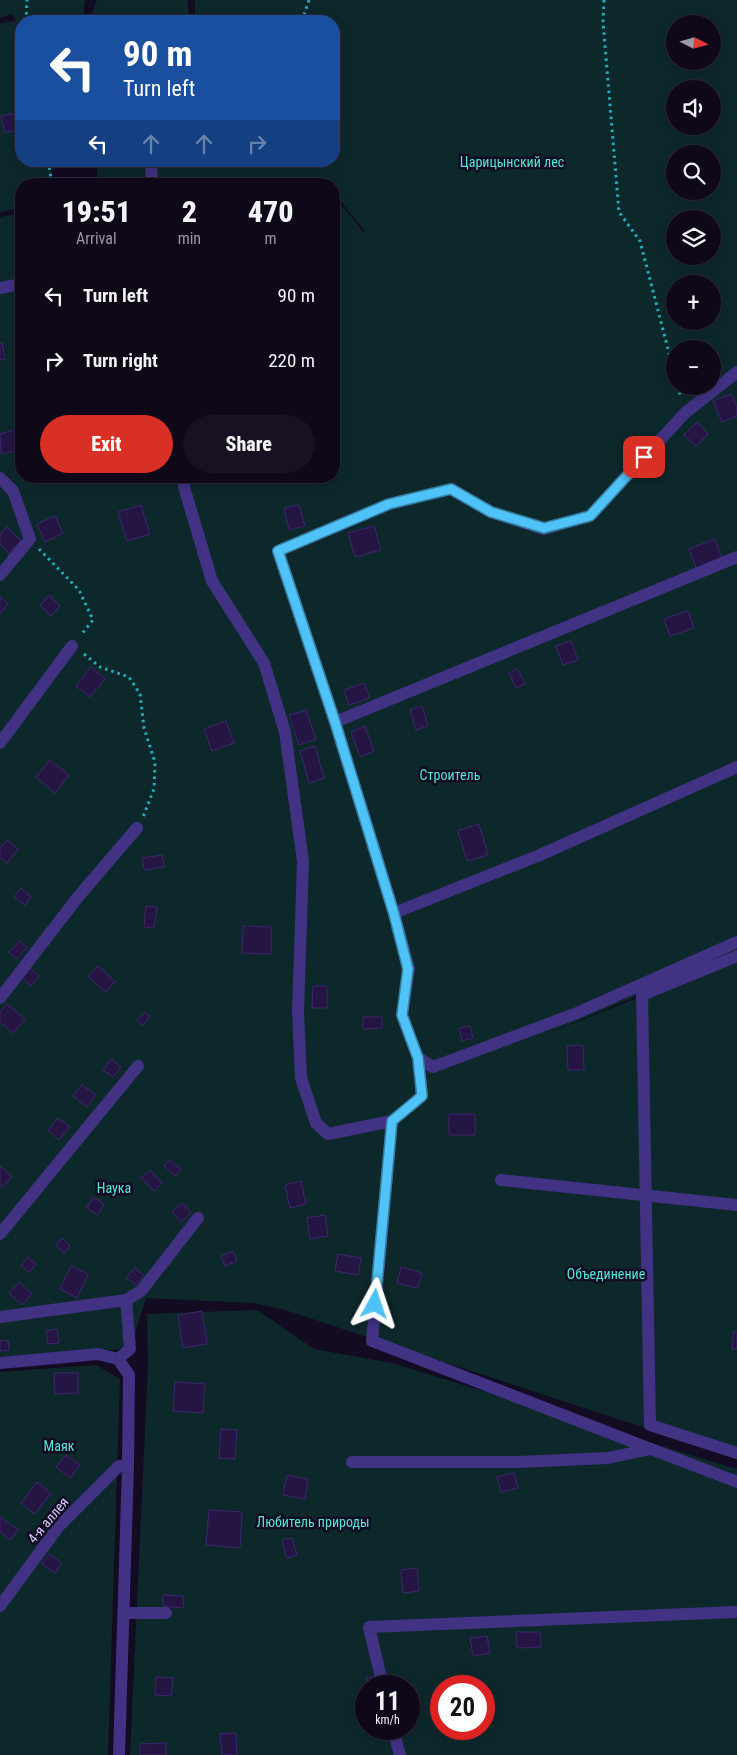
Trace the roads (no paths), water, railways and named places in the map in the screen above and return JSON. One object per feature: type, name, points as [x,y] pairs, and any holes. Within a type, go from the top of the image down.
[{"type":"street","points":[[0,288],[15,285]]},
{"type":"street","points":[[184,483],[212,581],[264,663],[285,732],[303,861],[298,1011],[301,1078],[316,1123],[328,1134],[392,1121],[422,1096],[418,1058],[402,1015],[408,969],[394,914],[335,722],[278,551],[389,504],[451,489],[491,512],[544,528],[590,516],[685,414],[737,372]]},
{"type":"street","points":[[0,478],[13,491],[30,539],[0,574]]},
{"type":"street","points":[[335,722],[737,557]]},
{"type":"street","points":[[0,744],[72,646]]},
{"type":"street","points":[[394,914],[540,855],[737,766]]},
{"type":"street","points":[[0,998],[78,897],[137,828]]},
{"type":"street","points":[[418,1058],[433,1066],[576,1013],[737,942]]},
{"type":"street","points":[[737,956],[642,995],[650,1426],[737,1453]]},
{"type":"street","points":[[0,1234],[138,1066]]},
{"type":"street","points":[[392,1121],[372,1341],[737,1482]]},
{"type":"street","points":[[501,1180],[737,1205]]},
{"type":"street","points":[[0,1317],[126,1300],[140,1291],[198,1218]]},
{"type":"street","points":[[118,1359],[130,1349],[126,1300]]},
{"type":"street","points":[[0,1363],[98,1354],[118,1359],[128,1375],[128,1466],[119,1755]]},
{"type":"street","points":[[352,1462],[536,1461],[608,1458],[651,1449]]},
{"type":"street","name":"4-я аллея","points":[[0,1606],[59,1526],[119,1466],[128,1466]]},
{"type":"street","points":[[380,1675],[369,1627],[737,1612]]},
{"type":"street","points":[[124,1613],[166,1613]]},
{"type":"street","points":[[396,1740],[400,1755]]},
{"type":"park label","name":"Царицынский лес","points":[[512,162]]},
{"type":"park label","name":"Строитель","points":[[450,775]]},
{"type":"park label","name":"Наука","points":[[114,1188]]},
{"type":"park label","name":"Объединение","points":[[606,1274]]},
{"type":"park label","name":"Маяк","points":[[59,1446]]},
{"type":"park label","name":"Любитель природы","points":[[313,1522]]}]
